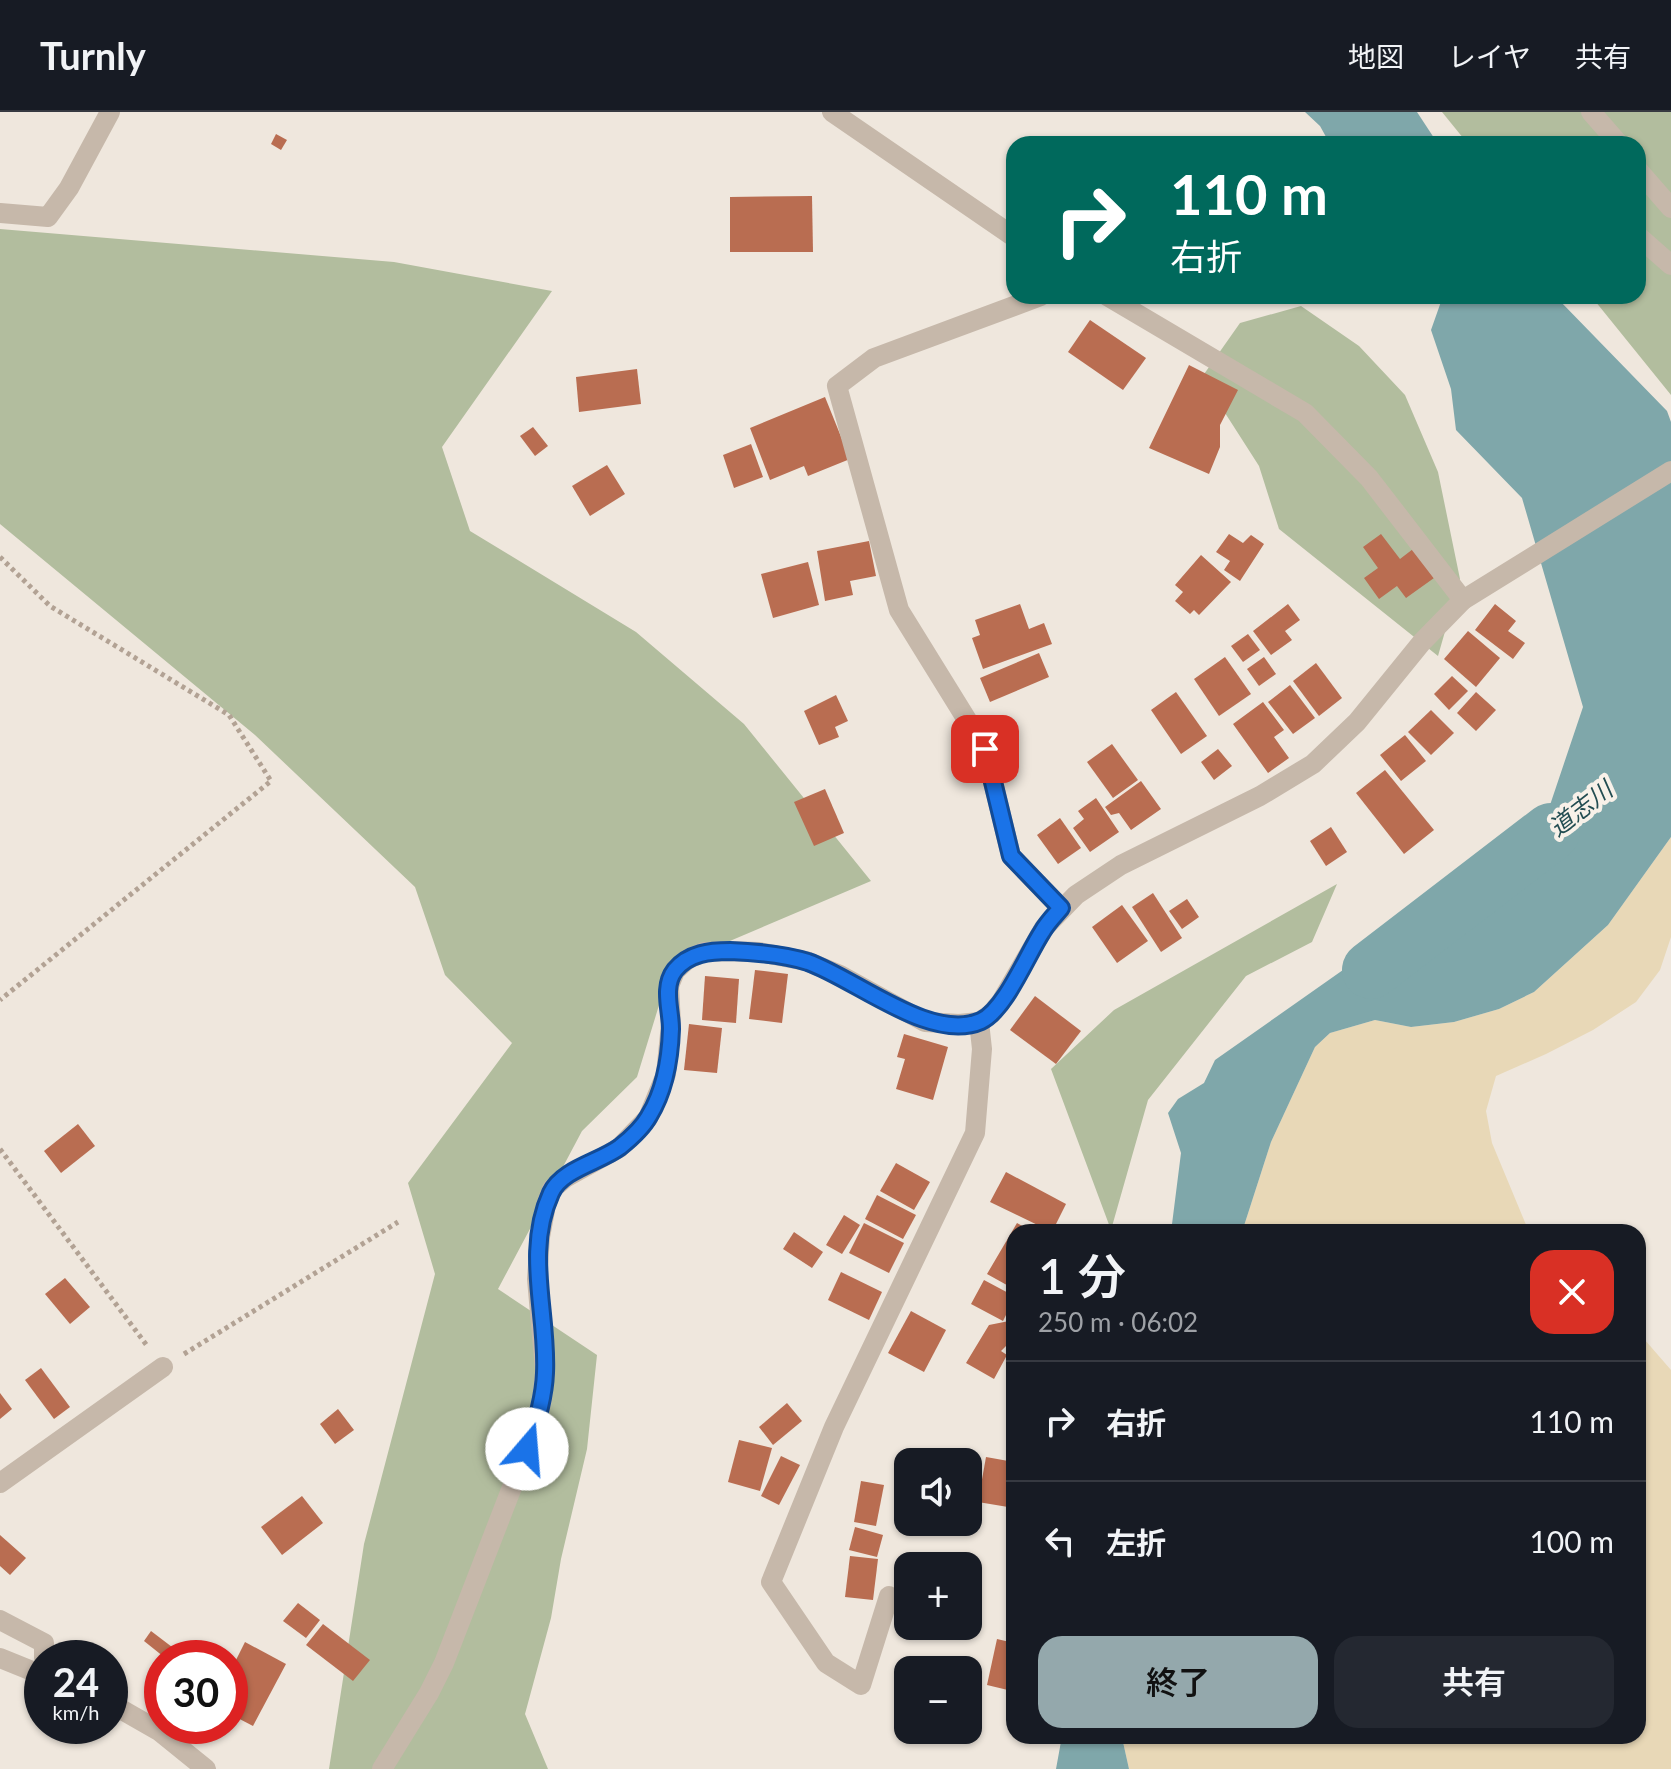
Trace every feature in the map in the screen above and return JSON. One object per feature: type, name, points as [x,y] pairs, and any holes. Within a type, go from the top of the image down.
[{"type":"street","points":[[0,213],[48,217],[69,188],[110,112]]},
{"type":"street","points":[[832,112],[1006,232]]},
{"type":"street","points":[[1591,112],[1612,136]]},
{"type":"street","points":[[1646,184],[1671,208]]},
{"type":"street","points":[[1646,243],[1671,265]]},
{"type":"street","points":[[1019,304],[874,358],[837,386],[899,610],[985,749],[1011,856],[1061,908]]},
{"type":"street","points":[[1121,304],[1305,413],[1369,478],[1463,600]]},
{"type":"street","points":[[382,1769],[444,1663],[533,1433],[542,1400],[545,1371],[537,1269],[546,1205],[552,1189],[565,1178],[619,1148],[648,1118],[666,1074],[671,1024],[669,986],[675,971],[688,959],[704,952],[759,952],[806,961],[925,1022],[979,1022],[1001,1002],[1044,928],[1076,895],[1121,865],[1260,796],[1313,764],[1357,722],[1422,642],[1463,600],[1671,471]]},
{"type":"street","points":[[889,1596],[861,1685],[826,1663],[771,1582],[834,1427],[975,1133],[982,1049],[979,1022]]},
{"type":"street","points":[[0,1483],[163,1367]]},
{"type":"street","points":[[0,1620],[38,1640]]},
{"type":"street","points":[[0,1658],[24,1667]]},
{"type":"street","points":[[128,1713],[159,1731],[206,1769]]},
{"type":"path","points":[[0,557],[50,606],[229,715],[271,781],[0,1000]]},
{"type":"path","points":[[0,1149],[163,1367],[398,1222]]},
{"type":"green space","points":[[1442,112],[1671,112],[1671,395],[1597,304],[1646,304],[1646,136],[1462,136]]},
{"type":"green space","points":[[0,229],[394,262],[552,291],[442,447],[470,531],[636,632],[744,724],[871,881],[671,966],[637,1077],[582,1131],[498,1289],[597,1355],[587,1449],[561,1559],[551,1618],[525,1714],[548,1769],[329,1769],[364,1544],[435,1274],[408,1183],[512,1043],[445,975],[415,887],[255,735],[0,524]]},
{"type":"green space","points":[[1301,306],[1359,346],[1405,395],[1438,472],[1460,579],[1438,656],[1279,529],[1259,466],[1202,377],[1240,323]]},
{"type":"green space","points":[[1337,884],[1312,942],[1246,976],[1148,1100],[1113,1224],[1109,1224],[1051,1069],[1114,1010]]},
{"type":"sand","points":[[1671,837],[1671,937],[1660,970],[1636,1002],[1593,1030],[1496,1076],[1486,1111],[1492,1143],[1526,1224],[1245,1224],[1271,1142],[1315,1047],[1330,1033],[1375,1020],[1411,1027],[1454,1022],[1499,1009],[1534,992],[1608,925]]},
{"type":"sand","points":[[1646,1341],[1671,1370],[1671,1769],[1129,1769],[1123,1744],[1646,1744]]},
{"type":"water","points":[[1305,112],[1417,112],[1433,136],[1326,136]]},
{"type":"water","points":[[1440,304],[1563,304],[1667,411],[1671,422],[1671,837],[1608,925],[1534,992],[1499,1009],[1454,1022],[1411,1027],[1375,1020],[1330,1033],[1315,1047],[1271,1142],[1245,1224],[1172,1224],[1181,1153],[1168,1113],[1178,1099],[1204,1083],[1215,1060],[1397,932],[1458,916],[1549,808],[1583,707],[1522,498],[1456,430],[1451,389],[1431,330]]},
{"type":"water","points":[[1061,1744],[1123,1744],[1129,1769],[1056,1769]]},
{"type":"building","points":[[276,134],[287,140],[281,150],[271,144]]},
{"type":"building","points":[[812,196],[813,252],[730,252],[730,197]]},
{"type":"building","points":[[1090,320],[1146,358],[1123,390],[1068,352]]},
{"type":"building","points":[[1189,365],[1238,390],[1220,425],[1220,447],[1209,474],[1149,448]]},
{"type":"building","points":[[637,369],[641,404],[579,412],[576,377]]},
{"type":"building","points":[[825,397],[850,459],[808,476],[804,466],[770,480],[750,428]]},
{"type":"building","points":[[533,427],[548,446],[535,456],[520,436]]},
{"type":"building","points":[[751,444],[763,477],[734,488],[723,455]]},
{"type":"building","points":[[607,465],[625,494],[590,516],[572,486]]},
{"type":"building","points":[[1229,534],[1243,543],[1251,535],[1264,544],[1240,581],[1224,570],[1230,561],[1216,552]]},
{"type":"building","points":[[1381,534],[1400,559],[1413,549],[1434,578],[1406,598],[1397,586],[1379,599],[1364,578],[1378,568],[1363,547]]},
{"type":"building","points":[[869,541],[876,576],[850,581],[853,595],[825,601],[817,551]]},
{"type":"building","points":[[1201,555],[1231,582],[1199,615],[1194,610],[1190,614],[1175,601],[1183,592],[1175,585]]},
{"type":"building","points":[[808,562],[819,605],[773,618],[761,574]]},
{"type":"building","points":[[1020,604],[1029,629],[1044,623],[1052,644],[983,669],[972,638],[980,635],[975,620]]},
{"type":"building","points":[[1288,604],[1300,620],[1285,631],[1292,640],[1271,655],[1253,631]]},
{"type":"building","points":[[1495,604],[1516,621],[1508,631],[1525,643],[1513,659],[1475,630]]},
{"type":"building","points":[[1468,631],[1500,658],[1476,687],[1444,659]]},
{"type":"building","points":[[1248,634],[1260,650],[1243,662],[1231,646]]},
{"type":"building","points":[[1039,653],[1049,677],[990,702],[980,678]]},
{"type":"building","points":[[1225,657],[1251,694],[1219,716],[1194,679]]},
{"type":"building","points":[[1264,657],[1276,674],[1259,686],[1247,669]]},
{"type":"building","points":[[1316,663],[1342,698],[1319,716],[1293,681]]},
{"type":"building","points":[[1452,676],[1468,691],[1449,710],[1434,694]]},
{"type":"building","points":[[1290,685],[1315,718],[1293,734],[1268,702]]},
{"type":"building","points":[[1176,692],[1207,736],[1181,754],[1151,710]]},
{"type":"building","points":[[1476,692],[1496,710],[1476,731],[1457,713]]},
{"type":"building","points":[[836,695],[848,721],[835,727],[839,737],[819,745],[804,711]]},
{"type":"building","points":[[1263,702],[1284,730],[1274,737],[1289,758],[1268,773],[1233,724]]},
{"type":"building","points":[[1431,710],[1454,733],[1431,755],[1408,732]]},
{"type":"building","points":[[1405,735],[1426,761],[1401,781],[1380,755]]},
{"type":"building","points":[[1112,744],[1138,780],[1113,798],[1087,762]]},
{"type":"building","points":[[1218,749],[1232,766],[1214,780],[1201,762]]},
{"type":"building","points":[[1385,770],[1434,830],[1404,854],[1356,793]]},
{"type":"building","points":[[1141,781],[1161,809],[1131,830],[1119,813],[1111,815],[1105,807]]},
{"type":"building","points":[[825,789],[844,833],[814,846],[794,802]]},
{"type":"building","points":[[1096,798],[1119,832],[1090,852],[1073,828],[1084,819],[1078,811]]},
{"type":"building","points":[[1060,818],[1081,848],[1058,864],[1037,835]]},
{"type":"building","points":[[1331,827],[1347,852],[1326,866],[1310,841]]},
{"type":"building","points":[[1153,893],[1182,938],[1161,952],[1132,907]]},
{"type":"building","points":[[1187,899],[1199,917],[1182,929],[1169,911]]},
{"type":"building","points":[[1122,905],[1148,941],[1117,963],[1092,927]]},
{"type":"building","points":[[755,970],[788,974],[782,1023],[749,1019]]},
{"type":"building","points":[[705,976],[739,979],[736,1023],[702,1020]]},
{"type":"building","points":[[1035,996],[1081,1031],[1056,1064],[1010,1030]]},
{"type":"building","points":[[689,1024],[722,1028],[717,1073],[684,1070]]},
{"type":"building","points":[[904,1034],[948,1047],[933,1100],[896,1089],[905,1059],[897,1057]]},
{"type":"building","points":[[78,1124],[95,1146],[61,1173],[44,1151]]},
{"type":"building","points":[[896,1163],[930,1182],[914,1210],[880,1191]]},
{"type":"building","points":[[1006,1172],[1066,1204],[1056,1224],[1035,1224],[990,1202]]},
{"type":"building","points":[[877,1195],[916,1215],[903,1239],[865,1219]]},
{"type":"building","points":[[844,1215],[860,1225],[842,1254],[826,1245]]},
{"type":"building","points":[[864,1223],[904,1243],[889,1273],[849,1253]]},
{"type":"building","points":[[794,1232],[823,1252],[812,1268],[783,1249]]},
{"type":"building","points":[[1006,1242],[1006,1285],[987,1274]]},
{"type":"building","points":[[841,1272],[882,1292],[869,1320],[828,1300]]},
{"type":"building","points":[[65,1278],[90,1307],[70,1324],[45,1294]]},
{"type":"building","points":[[984,1280],[1006,1292],[1003,1321],[971,1304]]},
{"type":"building","points":[[911,1311],[946,1330],[924,1372],[888,1353]]},
{"type":"building","points":[[1006,1322],[1006,1346],[1001,1351],[1006,1357],[994,1379],[966,1363],[989,1325]]},
{"type":"building","points":[[41,1368],[70,1407],[54,1419],[25,1380]]},
{"type":"building","points":[[0,1393],[12,1409],[0,1419]]},
{"type":"building","points":[[787,1403],[802,1421],[773,1445],[759,1427]]},
{"type":"building","points":[[338,1409],[354,1430],[335,1444],[320,1424]]},
{"type":"building","points":[[739,1440],[772,1448],[760,1491],[728,1482]]},
{"type":"building","points":[[781,1456],[800,1465],[779,1505],[761,1496]]},
{"type":"building","points":[[986,1457],[1006,1461],[1006,1507],[982,1503]]},
{"type":"building","points":[[861,1481],[884,1485],[876,1526],[854,1522]]},
{"type":"building","points":[[302,1496],[323,1523],[282,1555],[261,1527]]},
{"type":"building","points":[[855,1527],[883,1535],[877,1557],[849,1550]]},
{"type":"building","points":[[0,1535],[26,1558],[10,1575],[0,1566]]},
{"type":"building","points":[[850,1556],[878,1559],[873,1600],[845,1597]]},
{"type":"building","points":[[298,1603],[320,1620],[306,1638],[283,1621]]},
{"type":"building","points":[[323,1624],[370,1660],[353,1681],[306,1645]]},
{"type":"building","points":[[151,1631],[163,1640],[145,1640]]},
{"type":"building","points":[[997,1639],[1006,1641],[1006,1690],[987,1685]]},
{"type":"building","points":[[248,1644],[286,1664],[253,1726],[248,1723]]},
{"type":"waterway","name":"道志川","points":[[1371,970],[1551,832]]},
{"type":"route","points":[[527,1449],[542,1400],[545,1371],[537,1260],[546,1205],[552,1189],[565,1178],[619,1148],[648,1118],[659,1098],[666,1074],[671,1024],[669,986],[675,971],[688,959],[704,952],[759,952],[806,961],[840,975],[925,1022],[944,1024],[979,1022],[1001,1002],[1044,928],[1061,908],[1011,856],[985,749]]}]
